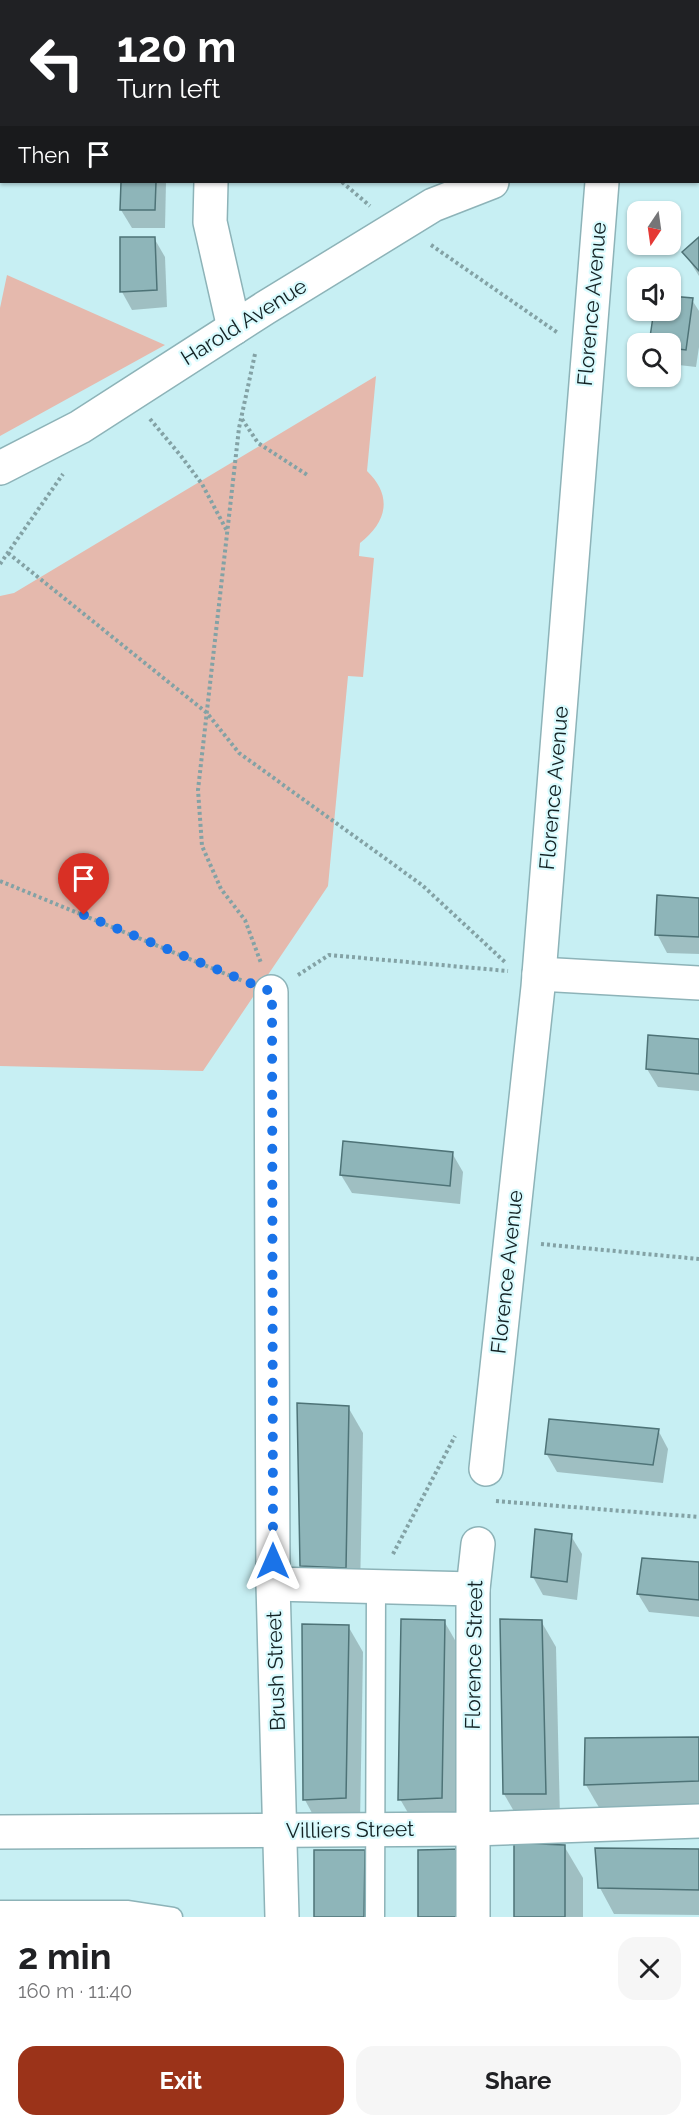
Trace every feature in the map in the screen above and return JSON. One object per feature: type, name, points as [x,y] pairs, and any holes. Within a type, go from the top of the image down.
[{"type":"street","points":[[211,183],[210,222],[234,328]]},
{"type":"street","name":"Harold Avenue","points":[[0,468],[80,427],[265,308],[434,205],[489,183]]},
{"type":"street","name":"Florence Avenue","points":[[484,1484],[539,974],[602,183]]},
{"type":"street","points":[[539,974],[699,983]]},
{"type":"street","name":"Brush Street","points":[[272,992],[273,1584],[282,1917]]},
{"type":"street","name":"Florence Street","points":[[473,1917],[473,1589],[478,1544]]},
{"type":"street","points":[[273,1584],[473,1589]]},
{"type":"street","name":"Villiers Street","points":[[0,1832],[473,1829],[699,1821]]},
{"type":"lane","points":[[375,1917],[376,1587]]},
{"type":"lane","points":[[0,1910],[127,1910],[173,1917]]},
{"type":"path","points":[[400,225],[589,353]]},
{"type":"path","points":[[265,308],[241,418],[198,790],[202,846],[221,889],[246,920],[272,992]]},
{"type":"path","points":[[129,396],[202,484],[228,532]]},
{"type":"path","points":[[241,418],[258,443],[309,476]]},
{"type":"path","points":[[0,564],[68,467]]},
{"type":"path","points":[[8,553],[207,713],[239,753],[422,885],[516,972],[329,955],[272,992]]},
{"type":"path","points":[[0,881],[272,992]]},
{"type":"path","points":[[511,1241],[699,1259]]},
{"type":"path","points":[[376,1587],[456,1434]]},
{"type":"path","points":[[484,1484],[699,1517]]},
{"type":"shaded area","points":[[7,275],[165,345],[0,436],[0,308]]},
{"type":"shaded area","points":[[376,376],[367,471],[381,490],[383,508],[376,526],[360,543],[359,556],[374,558],[363,677],[348,676],[328,886],[203,1071],[0,1066],[0,596],[14,593]]},
{"type":"building","points":[[121,183],[156,183],[155,210],[120,210]]},
{"type":"building","points":[[120,237],[155,237],[157,290],[120,292]]},
{"type":"building","points":[[699,237],[699,271],[682,252]]},
{"type":"building","points":[[681,297],[693,298],[686,350],[681,349],[681,333],[651,333],[652,321],[681,321]]},
{"type":"building","points":[[657,895],[699,898],[699,937],[655,935]]},
{"type":"building","points":[[648,1035],[699,1039],[699,1074],[646,1069]]},
{"type":"building","points":[[343,1141],[453,1152],[450,1186],[340,1175]]},
{"type":"building","points":[[297,1403],[349,1406],[346,1568],[300,1566]]},
{"type":"building","points":[[549,1419],[659,1429],[653,1465],[545,1454]]},
{"type":"building","points":[[535,1529],[572,1534],[567,1582],[531,1577]]},
{"type":"building","points":[[642,1558],[699,1562],[699,1600],[637,1594]]},
{"type":"building","points":[[401,1619],[445,1620],[442,1798],[398,1800]]},
{"type":"building","points":[[500,1619],[542,1620],[546,1794],[503,1794]]},
{"type":"building","points":[[302,1624],[349,1625],[346,1798],[303,1800]]},
{"type":"building","points":[[699,1737],[699,1781],[584,1785],[585,1738]]},
{"type":"building","points":[[514,1843],[565,1845],[565,1917],[514,1917]]},
{"type":"building","points":[[595,1848],[699,1849],[699,1890],[598,1888]]},
{"type":"building","points":[[461,1849],[461,1917],[418,1917],[418,1850]]},
{"type":"building","points":[[314,1850],[365,1850],[364,1917],[314,1917]]},
{"type":"route","points":[[84,915],[272,992],[273,1561]]}]
